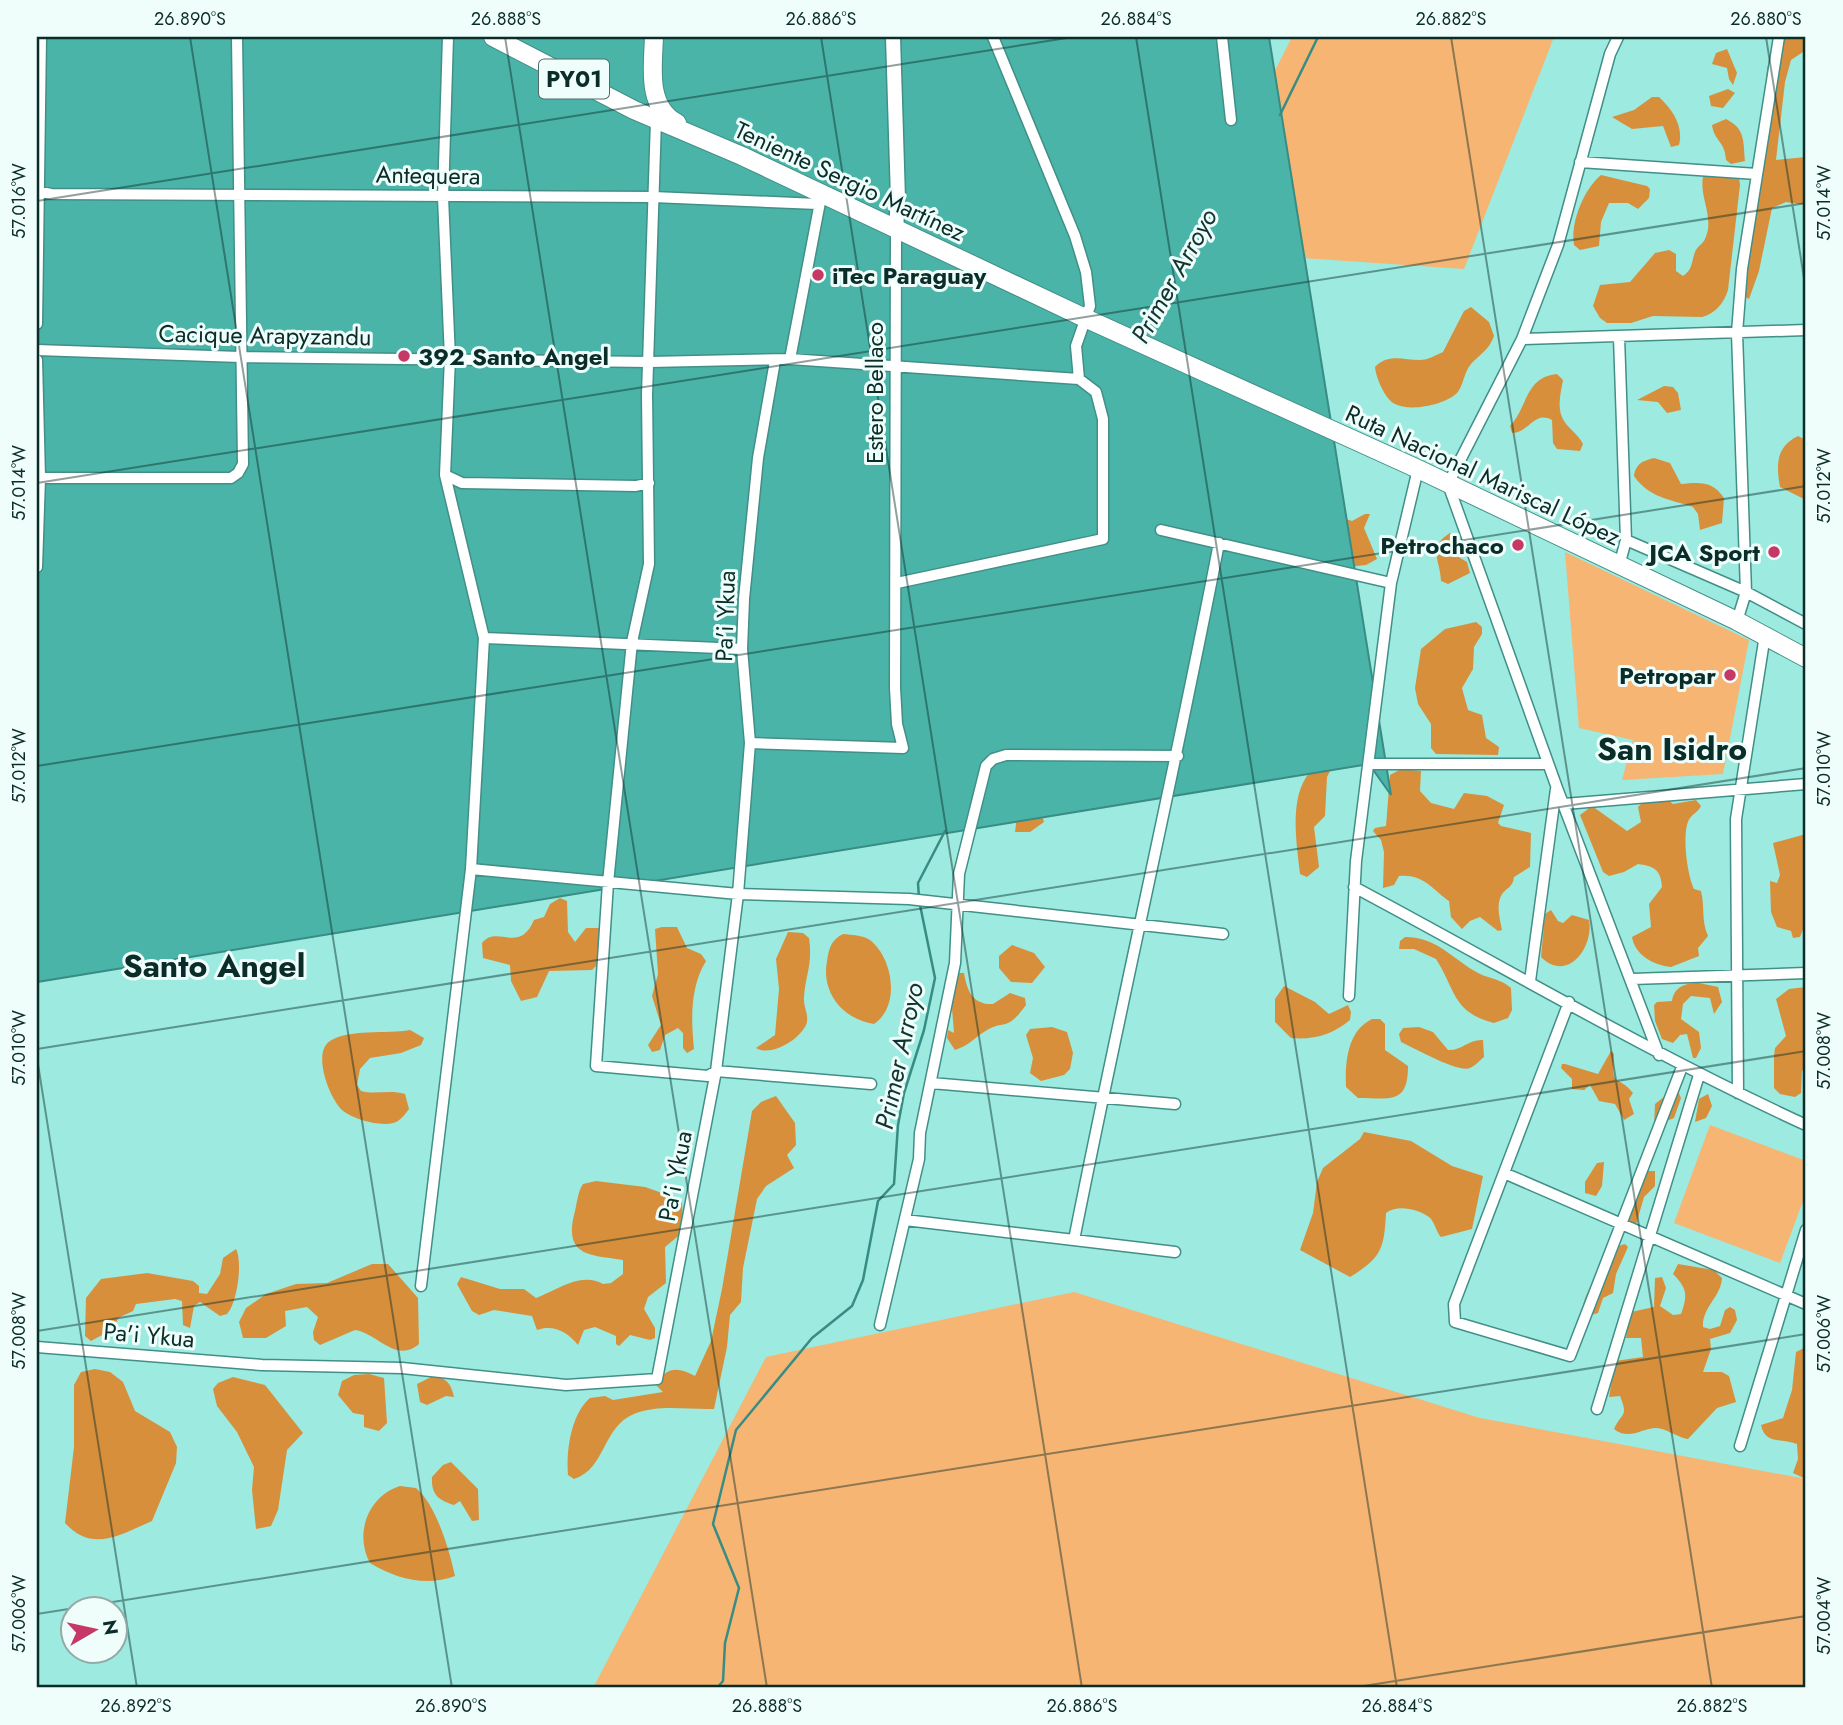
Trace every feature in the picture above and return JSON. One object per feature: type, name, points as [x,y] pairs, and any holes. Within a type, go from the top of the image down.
[{"type":"highway","name":"PY01","points":[[494,37],[656,120]]},
{"type":"highway","points":[[654,37],[653,86],[663,113],[673,121],[742,156]]},
{"type":"highway","points":[[540,61],[627,99],[641,98],[649,93],[653,86]]},
{"type":"highway","name":"Teniente Sergio Martínez","points":[[656,120],[742,156],[820,199],[896,229],[1137,342]]},
{"type":"highway","name":"Ruta Nacional Mariscal López","points":[[1137,342],[1418,469],[1737,621],[1806,658]]},
{"type":"street","points":[[37,324],[41,37]]},
{"type":"street","points":[[40,478],[231,478],[238,473],[245,455],[240,357],[237,37]]},
{"type":"street","points":[[421,1286],[471,869],[484,638],[445,475],[450,358],[443,197],[448,37]]},
{"type":"street","name":"Estero Bellaco","points":[[750,743],[903,748],[897,724],[895,688],[896,229],[893,37]]},
{"type":"street","points":[[897,583],[1103,538],[1103,419],[1096,392],[1079,379],[1076,346],[1090,306],[1079,249],[993,37]]},
{"type":"street","points":[[1222,37],[1231,120]]},
{"type":"street","points":[[1618,37],[1610,54],[1558,245],[1522,339],[1447,484],[1548,764],[1659,1055]]},
{"type":"street","points":[[1737,621],[1746,592],[1737,333],[1742,270],[1779,37]]},
{"type":"street","points":[[656,120],[650,362],[649,564],[632,642],[608,883],[596,1066],[708,1076],[716,1071],[871,1084]]},
{"type":"street","points":[[1580,162],[1757,174]]},
{"type":"street","name":"Antequera","points":[[37,191],[51,194],[820,199]]},
{"type":"street","points":[[790,359],[820,199]]},
{"type":"street","points":[[1522,339],[1806,330]]},
{"type":"street","points":[[1619,337],[1626,540],[1619,566]]},
{"type":"street","name":"Cacique Arapyzandu","points":[[37,350],[240,357],[650,362],[790,359],[1079,379]]},
{"type":"street","points":[[37,360],[40,478],[37,567]]},
{"type":"street","name":"Pa'i Ykua","points":[[37,1347],[262,1365],[402,1368],[566,1385],[657,1379],[716,1071],[738,894],[750,743],[742,649],[758,458],[775,361]]},
{"type":"street","points":[[1349,996],[1354,887],[1391,583],[1418,469]]},
{"type":"street","points":[[445,475],[463,483],[636,486],[649,483]]},
{"type":"street","points":[[1160,530],[1391,583]]},
{"type":"street","points":[[1626,540],[1746,592],[1806,624]]},
{"type":"street","points":[[1074,1240],[1137,924],[1178,756],[1219,543]]},
{"type":"street","points":[[1738,1093],[1736,844],[1739,789],[1765,635]]},
{"type":"street","points":[[484,638],[632,642],[742,649]]},
{"type":"street","points":[[880,1325],[919,1159],[920,1133],[955,962],[959,874],[986,766],[993,759],[1006,755],[1178,756]]},
{"type":"street","points":[[1369,764],[1548,764]]},
{"type":"street","points":[[1564,804],[1806,784]]},
{"type":"street","points":[[1530,981],[1557,788]]},
{"type":"street","points":[[471,869],[738,894],[926,900],[1223,934]]},
{"type":"street","points":[[1354,887],[1569,1002],[1659,1055],[1806,1125]]},
{"type":"street","points":[[1632,979],[1806,973]]},
{"type":"street","points":[[1569,1002],[1454,1304],[1455,1322],[1570,1356],[1682,1067]]},
{"type":"street","points":[[1597,1409],[1699,1075]]},
{"type":"street","points":[[931,1083],[1175,1104]]},
{"type":"street","points":[[1504,1173],[1806,1304]]},
{"type":"street","points":[[905,1220],[1175,1252]]},
{"type":"street","points":[[1740,1446],[1806,1230]]},
{"type":"shaded area","points":[[1292,37],[1554,37],[1464,269],[1229,253],[1262,96]]},
{"type":"shaded area","points":[[1775,37],[1806,37],[1806,50],[1791,60],[1785,82],[1776,160],[1806,157],[1806,205],[1786,202],[1772,208],[1759,271],[1749,299],[1742,295],[1763,126],[1767,69]]},
{"type":"shaded area","points":[[1727,49],[1737,73],[1733,85],[1727,68],[1712,64],[1716,53]]},
{"type":"shaded area","points":[[1728,89],[1735,93],[1723,108],[1711,106],[1709,96]]},
{"type":"shaded area","points":[[1652,97],[1659,97],[1676,118],[1680,131],[1679,145],[1671,147],[1663,126],[1632,129],[1612,117],[1634,110]]},
{"type":"shaded area","points":[[1726,119],[1740,132],[1745,161],[1731,164],[1726,160],[1724,149],[1712,125]]},
{"type":"shaded area","points":[[1709,172],[1739,177],[1740,185],[1728,290],[1724,299],[1715,311],[1702,317],[1653,316],[1631,323],[1607,323],[1600,318],[1593,306],[1600,285],[1630,282],[1655,253],[1669,250],[1676,254],[1676,271],[1683,276],[1689,271],[1696,250],[1708,231],[1702,185],[1703,177]]},
{"type":"shaded area","points":[[1601,175],[1647,186],[1650,189],[1649,198],[1638,209],[1628,203],[1609,203],[1601,222],[1599,246],[1580,250],[1574,245],[1576,217],[1589,189]]},
{"type":"shaded area","points":[[1471,307],[1489,322],[1494,336],[1469,367],[1457,393],[1436,404],[1418,407],[1401,406],[1391,401],[1382,388],[1375,367],[1385,360],[1423,360],[1443,352],[1464,311]]},
{"type":"shaded area","points":[[1557,374],[1563,380],[1560,411],[1566,424],[1583,444],[1580,451],[1557,449],[1553,443],[1552,420],[1546,418],[1536,420],[1523,430],[1512,433],[1510,426],[1533,387],[1547,376]]},
{"type":"shaded area","points":[[1664,386],[1673,387],[1678,393],[1681,410],[1667,413],[1658,402],[1637,400]]},
{"type":"shaded area","points":[[1798,436],[1806,440],[1806,500],[1780,487],[1779,479],[1779,457],[1785,445]]},
{"type":"shaded area","points":[[1654,458],[1670,463],[1681,484],[1705,484],[1720,492],[1724,498],[1722,523],[1700,530],[1698,514],[1693,507],[1660,497],[1646,489],[1634,476],[1636,468]]},
{"type":"shaded area","points":[[1370,514],[1364,528],[1377,559],[1366,565],[1347,567],[1337,516],[1352,521]]},
{"type":"shaded area","points":[[1450,533],[1454,533],[1450,552],[1467,562],[1470,573],[1448,584],[1441,581],[1436,554],[1439,543]]},
{"type":"shaded area","points":[[1565,552],[1749,640],[1723,774],[1622,780],[1633,740],[1579,728]]},
{"type":"shaded area","points":[[1476,622],[1482,627],[1482,634],[1474,647],[1473,669],[1462,688],[1468,710],[1482,715],[1486,738],[1499,747],[1498,755],[1436,754],[1431,748],[1431,724],[1418,704],[1415,688],[1421,649],[1445,629]]},
{"type":"shaded area","points":[[1338,755],[1327,777],[1325,816],[1314,827],[1319,867],[1307,877],[1300,874],[1297,850],[1296,808],[1299,795],[1303,782],[1313,769]]},
{"type":"shaded area","points":[[1401,769],[1421,771],[1420,791],[1431,803],[1454,809],[1464,793],[1487,796],[1504,805],[1498,823],[1501,826],[1531,833],[1530,867],[1514,877],[1500,900],[1502,930],[1498,931],[1480,917],[1470,921],[1462,929],[1451,917],[1449,901],[1421,879],[1399,876],[1394,885],[1383,888],[1384,852],[1381,840],[1373,831],[1386,826],[1390,775]]},
{"type":"shaded area","points":[[1667,799],[1673,804],[1696,800],[1701,806],[1687,824],[1686,853],[1694,889],[1701,891],[1708,936],[1698,948],[1699,956],[1671,967],[1646,958],[1637,949],[1632,937],[1651,927],[1649,904],[1662,887],[1658,872],[1652,867],[1638,864],[1609,876],[1603,872],[1580,815],[1592,806],[1627,831],[1641,822],[1638,807],[1643,802]]},
{"type":"shaded area","points":[[1038,800],[1044,822],[1030,832],[1015,832],[1017,816]]},
{"type":"shaded area","points":[[1806,834],[1806,922],[1800,937],[1793,938],[1791,931],[1777,927],[1771,912],[1770,881],[1777,883],[1780,875],[1773,843]]},
{"type":"shaded area","points":[[560,898],[567,901],[568,932],[575,942],[586,928],[600,928],[601,961],[592,970],[549,971],[537,997],[521,1001],[511,981],[510,965],[483,958],[482,943],[494,936],[522,936],[534,920],[544,917],[550,904]]},
{"type":"shaded area","points":[[1551,910],[1558,921],[1563,923],[1572,915],[1589,920],[1583,951],[1569,964],[1551,964],[1541,957],[1545,914]]},
{"type":"shaded area","points":[[677,927],[687,948],[701,954],[706,961],[694,992],[694,1049],[687,1053],[683,1048],[683,1033],[678,1028],[665,1035],[660,1050],[652,1052],[648,1045],[661,1025],[652,996],[658,974],[655,929]]},
{"type":"shaded area","points":[[788,932],[803,933],[809,938],[804,998],[807,1022],[802,1031],[784,1046],[762,1050],[756,1048],[775,1035],[779,989],[776,959]]},
{"type":"shaded area","points":[[843,934],[870,940],[884,958],[891,982],[891,994],[883,1016],[874,1024],[853,1017],[844,1010],[831,994],[827,984],[830,948]]},
{"type":"shaded area","points":[[1405,937],[1436,945],[1480,974],[1511,988],[1512,1010],[1508,1018],[1494,1023],[1470,1013],[1462,1006],[1436,959],[1414,949],[1399,949],[1400,941]]},
{"type":"shaded area","points":[[1012,945],[1034,953],[1045,967],[1032,983],[1011,982],[999,968],[999,956]]},
{"type":"shaded area","points":[[956,973],[964,973],[969,991],[980,1002],[993,1004],[1010,993],[1025,998],[1026,1005],[1009,1023],[991,1028],[955,1050],[947,1038],[948,1030],[954,1033],[951,996]]},
{"type":"shaded area","points":[[1699,983],[1718,987],[1722,1002],[1714,1014],[1710,998],[1691,996],[1683,1004],[1681,1019],[1699,1032],[1701,1048],[1696,1058],[1693,1058],[1687,1034],[1680,1035],[1673,1043],[1662,1039],[1655,1021],[1654,1005],[1657,1002],[1672,1001],[1675,992],[1681,987]]},
{"type":"shaded area","points":[[1284,986],[1315,1002],[1329,1014],[1348,1005],[1350,1020],[1322,1035],[1291,1038],[1275,1022],[1275,999]]},
{"type":"shaded area","points":[[1806,987],[1806,1066],[1802,1071],[1801,1093],[1795,1097],[1780,1094],[1774,1088],[1775,1048],[1786,1036],[1776,999],[1789,989]]},
{"type":"shaded area","points":[[1372,1019],[1380,1019],[1385,1024],[1385,1050],[1408,1066],[1405,1087],[1395,1097],[1358,1098],[1346,1087],[1349,1049],[1357,1031]]},
{"type":"shaded area","points":[[1052,1027],[1067,1032],[1073,1053],[1070,1069],[1064,1075],[1041,1081],[1030,1073],[1033,1058],[1026,1035],[1030,1029]]},
{"type":"shaded area","points":[[1419,1027],[1433,1032],[1448,1050],[1483,1040],[1484,1057],[1472,1067],[1464,1069],[1446,1064],[1401,1042],[1399,1034],[1403,1028]]},
{"type":"shaded area","points":[[410,1030],[424,1038],[421,1045],[401,1053],[370,1058],[360,1069],[357,1085],[361,1091],[405,1094],[409,1109],[405,1114],[398,1121],[385,1124],[361,1120],[342,1110],[332,1096],[322,1065],[322,1055],[330,1041],[357,1033]]},
{"type":"shaded area","points":[[1611,1051],[1614,1054],[1614,1077],[1633,1093],[1629,1099],[1634,1114],[1624,1120],[1615,1104],[1599,1101],[1590,1085],[1584,1090],[1572,1089],[1572,1079],[1561,1068],[1562,1064],[1565,1064],[1598,1074]]},
{"type":"shaded area","points":[[1678,1091],[1681,1098],[1674,1118],[1654,1126],[1655,1104],[1670,1092]]},
{"type":"shaded area","points":[[1708,1094],[1712,1106],[1706,1118],[1695,1122],[1699,1099]]},
{"type":"shaded area","points":[[776,1096],[795,1123],[796,1145],[787,1155],[794,1168],[766,1186],[757,1199],[743,1268],[741,1302],[730,1315],[727,1347],[714,1409],[663,1408],[634,1414],[616,1428],[592,1466],[574,1479],[568,1475],[571,1434],[578,1413],[590,1398],[605,1396],[613,1400],[663,1392],[656,1385],[664,1374],[673,1370],[695,1376],[711,1341],[752,1111],[761,1102]]},
{"type":"shaded area","points":[[1710,1125],[1806,1161],[1806,1193],[1780,1263],[1674,1223]]},
{"type":"shaded area","points":[[1364,1132],[1411,1141],[1452,1166],[1483,1176],[1472,1229],[1441,1237],[1431,1219],[1424,1214],[1408,1209],[1391,1210],[1386,1213],[1379,1252],[1350,1277],[1300,1250],[1313,1213],[1317,1182],[1323,1168],[1360,1139]]},
{"type":"shaded area","points":[[1604,1162],[1602,1186],[1596,1196],[1585,1193],[1585,1182],[1597,1163]]},
{"type":"shaded area","points":[[1647,1171],[1655,1171],[1655,1186],[1644,1197],[1635,1228],[1627,1227],[1629,1209]]},
{"type":"shaded area","points":[[596,1181],[645,1187],[682,1200],[683,1232],[665,1247],[666,1283],[648,1297],[644,1309],[655,1328],[655,1338],[650,1340],[630,1335],[619,1346],[616,1344],[616,1336],[595,1327],[584,1330],[578,1345],[560,1330],[537,1330],[532,1316],[494,1310],[479,1315],[472,1311],[457,1284],[461,1277],[500,1289],[524,1289],[536,1298],[577,1281],[611,1283],[623,1274],[623,1260],[591,1255],[577,1246],[573,1239],[572,1229],[579,1191],[583,1184]]},
{"type":"shaded area","points":[[1625,1244],[1628,1247],[1616,1274],[1613,1293],[1603,1298],[1598,1313],[1591,1315],[1583,1308],[1587,1294],[1615,1247]]},
{"type":"shaded area","points":[[236,1249],[239,1263],[238,1283],[234,1301],[227,1314],[220,1316],[200,1302],[194,1306],[190,1328],[183,1325],[182,1301],[175,1299],[136,1304],[133,1311],[118,1318],[114,1326],[104,1334],[91,1341],[85,1336],[86,1298],[101,1279],[147,1273],[193,1281],[199,1286],[199,1293],[207,1294],[220,1274],[223,1258]]},
{"type":"shaded area","points":[[372,1264],[388,1264],[418,1298],[419,1344],[411,1349],[394,1349],[355,1330],[320,1345],[314,1340],[313,1332],[318,1317],[307,1307],[285,1311],[286,1326],[266,1338],[243,1338],[239,1322],[246,1308],[266,1294],[296,1284],[327,1283]]},
{"type":"shaded area","points":[[1678,1264],[1714,1270],[1722,1278],[1705,1314],[1703,1327],[1710,1329],[1720,1326],[1725,1310],[1730,1307],[1735,1310],[1737,1320],[1730,1333],[1710,1339],[1711,1349],[1703,1372],[1722,1372],[1729,1376],[1736,1402],[1717,1408],[1688,1439],[1656,1428],[1625,1434],[1614,1429],[1624,1412],[1620,1396],[1609,1397],[1615,1361],[1643,1357],[1641,1338],[1626,1338],[1631,1312],[1654,1307],[1655,1278],[1662,1277],[1666,1288],[1660,1306],[1673,1315],[1681,1314],[1685,1292],[1673,1274]]},
{"type":"shaded area","points":[[1074,1292],[1480,1418],[1806,1479],[1806,1688],[593,1688],[766,1357]]},
{"type":"shaded area","points":[[1806,1347],[1806,1479],[1793,1473],[1798,1459],[1797,1444],[1766,1436],[1761,1425],[1783,1418],[1792,1390],[1796,1352]]},
{"type":"shaded area","points":[[95,1369],[110,1372],[123,1382],[135,1411],[170,1432],[177,1447],[176,1463],[152,1521],[107,1539],[85,1537],[65,1523],[74,1447],[74,1385],[81,1372]]},
{"type":"shaded area","points":[[369,1374],[384,1378],[387,1423],[379,1431],[364,1427],[364,1415],[353,1413],[338,1395],[342,1381],[354,1375]]},
{"type":"shaded area","points":[[233,1377],[265,1385],[303,1433],[287,1450],[278,1510],[271,1526],[256,1529],[252,1490],[254,1467],[237,1432],[217,1406],[213,1389],[218,1383]]},
{"type":"shaded area","points":[[431,1377],[447,1381],[454,1397],[446,1396],[427,1405],[420,1402],[417,1384]]},
{"type":"shaded area","points":[[451,1462],[478,1489],[479,1520],[472,1521],[460,1501],[454,1505],[440,1499],[435,1492],[432,1477],[443,1465]]},
{"type":"shaded area","points":[[400,1486],[416,1488],[430,1505],[446,1542],[455,1576],[433,1581],[412,1580],[370,1563],[363,1540],[367,1517],[380,1498]]},
{"type":"water","points":[[37,37],[1269,37],[1391,795],[1369,764],[37,982]]},
{"type":"waterway","name":"Primer Arroyo","points":[[1280,115],[1318,37]]},
{"type":"waterway","name":"Primer Arroyo","points":[[919,898],[918,883],[945,831]]},
{"type":"waterway","name":"Primer Arroyo","points":[[717,1688],[723,1681],[725,1643],[739,1588],[713,1524],[736,1430],[812,1338],[852,1306],[863,1280],[878,1201],[894,1184],[898,1125],[904,1093],[924,1030],[935,978],[920,905]]},
{"type":"place","name":"iTec Paraguay","points":[[818,275]]},
{"type":"place","name":"392 Santo Angel","points":[[404,356]]},
{"type":"place","name":"Petrochaco","points":[[1518,545]]},
{"type":"place","name":"JCA Sport","points":[[1774,552]]},
{"type":"place","name":"Petropar","points":[[1730,675]]},
{"type":"district","name":"San Isidro","points":[[1672,749]]},
{"type":"district","name":"Santo Angel","points":[[214,966]]}]
